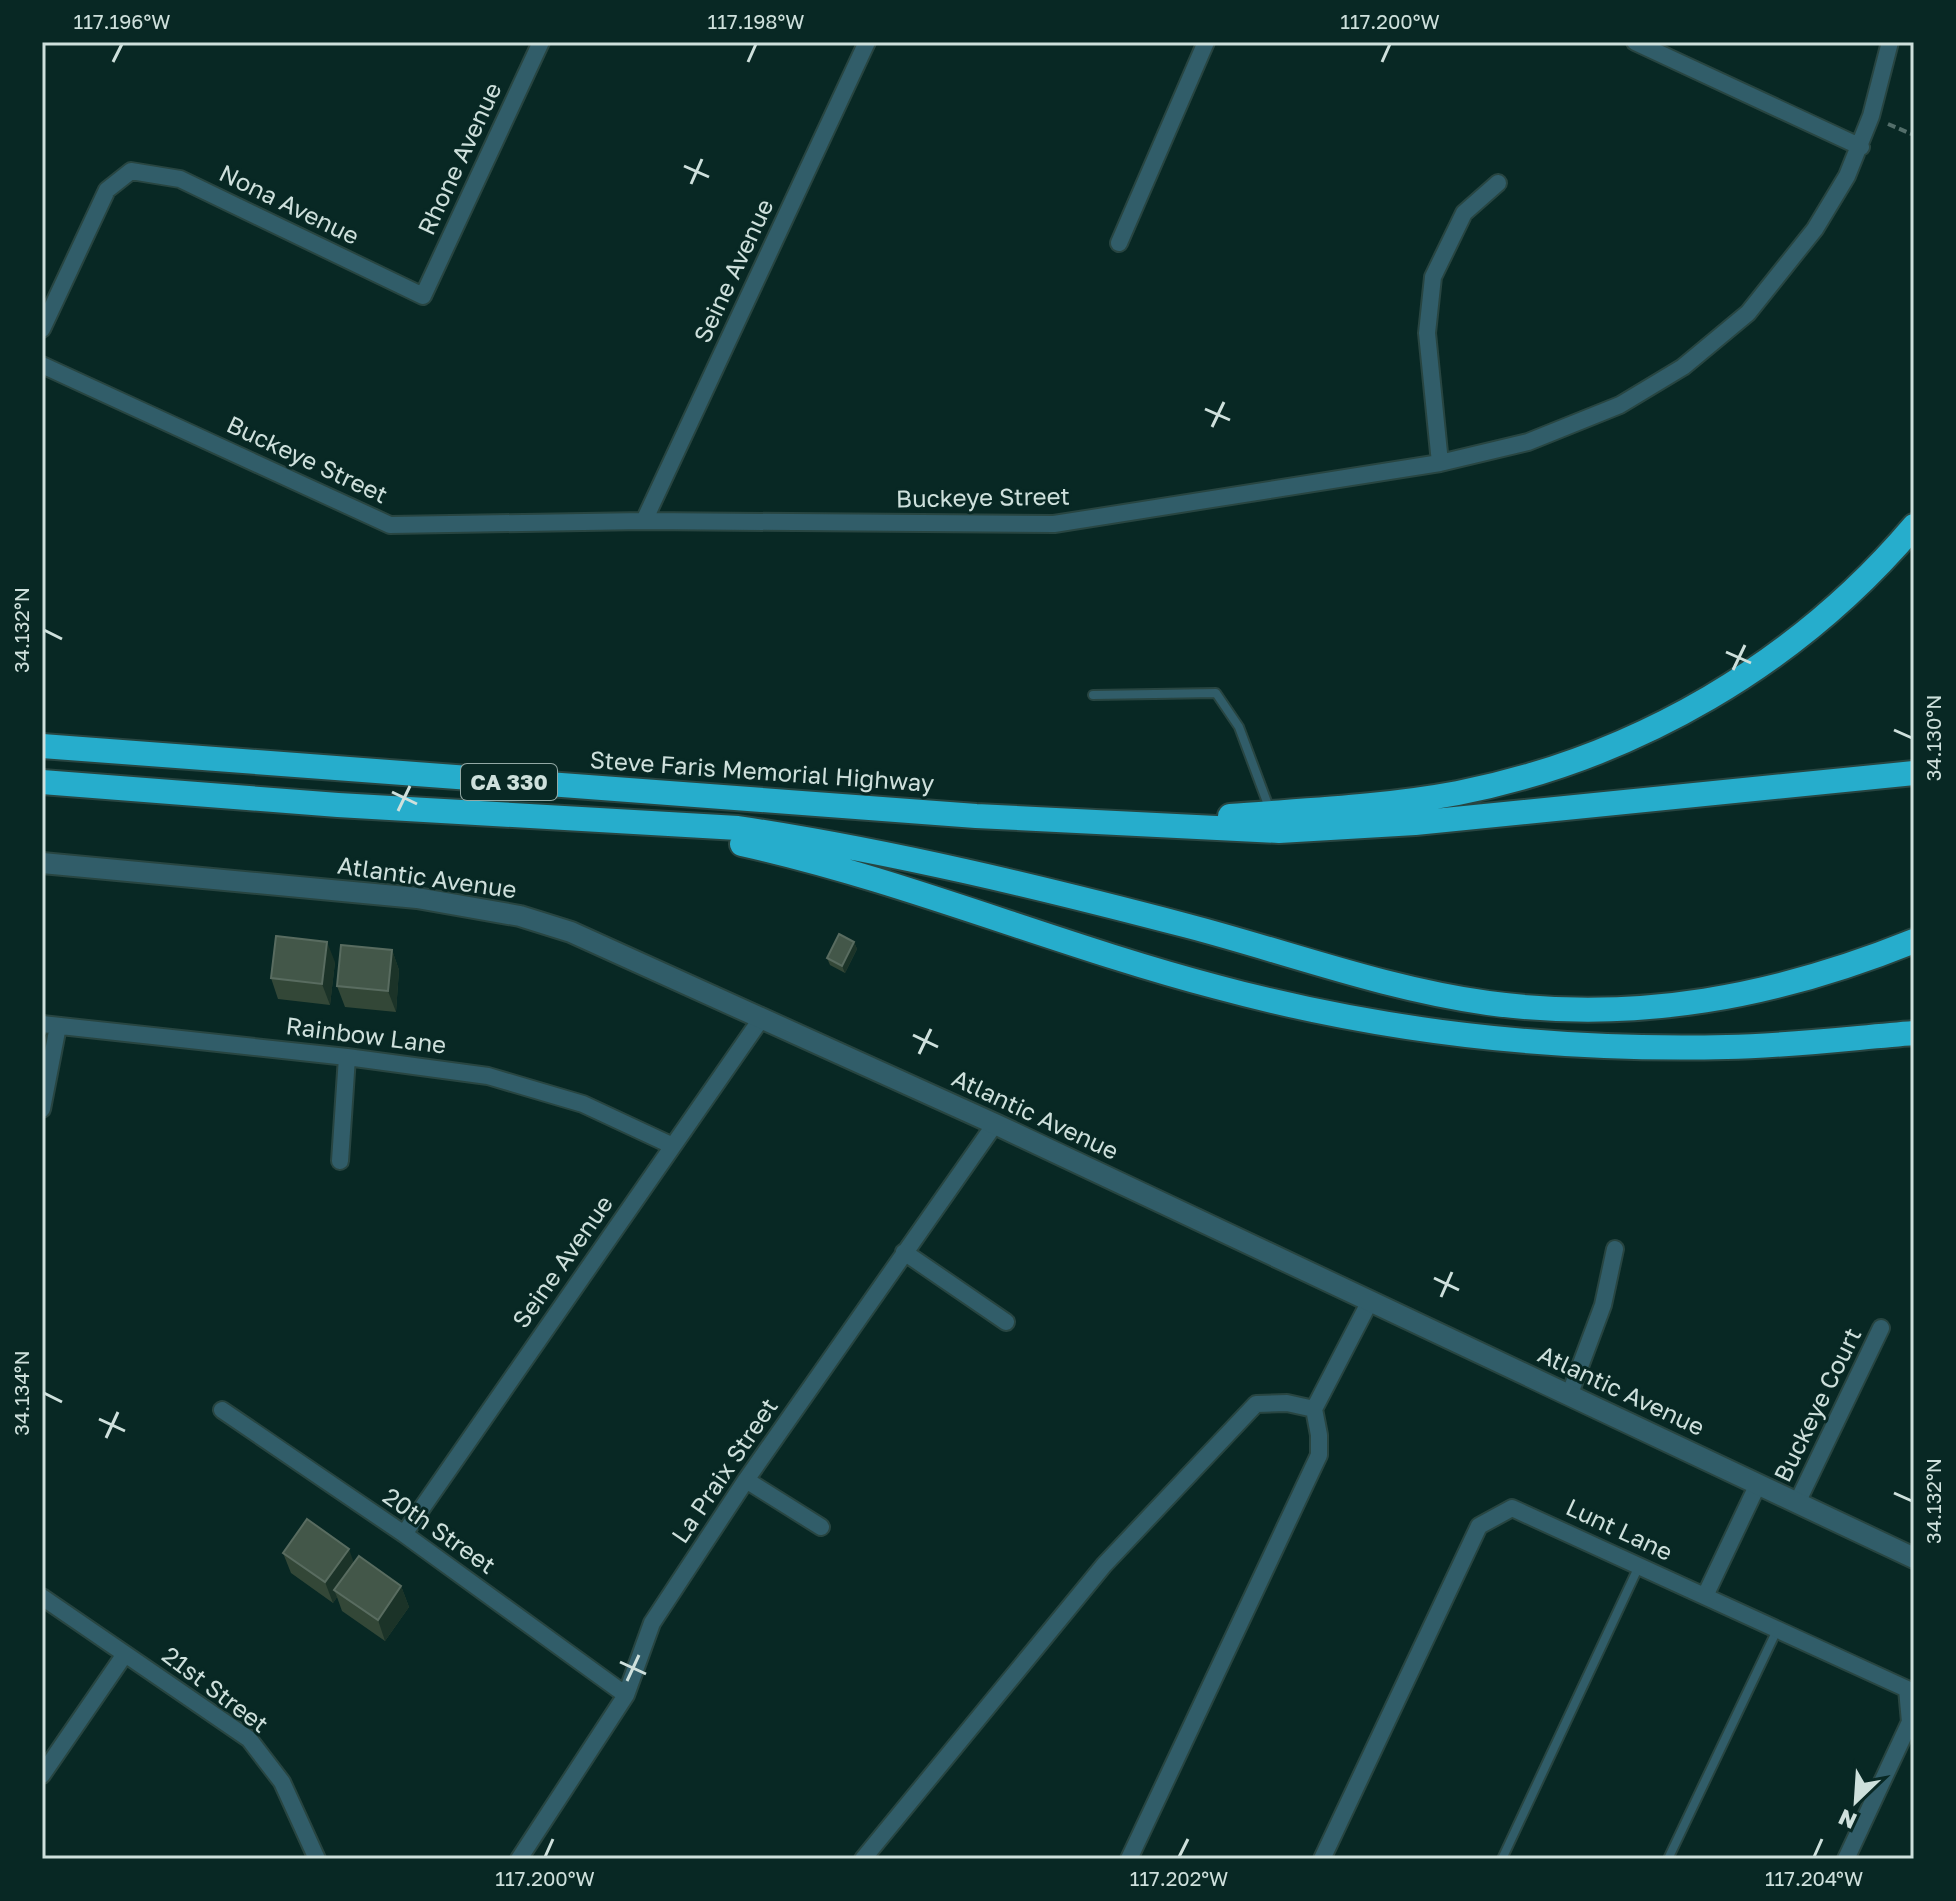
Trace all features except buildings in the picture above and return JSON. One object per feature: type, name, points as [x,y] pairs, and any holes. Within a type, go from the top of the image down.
[{"type":"highway","points":[[1272,822],[1458,793],[1541,772],[1620,743],[1724,690],[1782,650],[1838,605],[1914,526]]},
{"type":"highway","name":"Steve Faris Memorial Highway","points":[[42,746],[882,809],[1144,824],[1272,822]]},
{"type":"highway","points":[[1272,822],[1415,823],[1914,773]]},
{"type":"highway","points":[[42,782],[338,805],[735,842],[853,871],[1218,988],[1435,1032],[1574,1046],[1729,1047],[1914,1033]]},
{"type":"highway","points":[[338,805],[738,828],[869,849],[1044,889],[1386,982],[1487,1003],[1569,1010],[1672,1007],[1776,989],[1846,968],[1914,941]]},
{"type":"street","name":"Rhone Avenue","points":[[423,296],[541,42]]},
{"type":"street","name":"Seine Avenue","points":[[644,521],[867,42]]},
{"type":"street","points":[[1119,243],[1206,42]]},
{"type":"street","points":[[1635,42],[1861,147]]},
{"type":"street","name":"Buckeye Street","points":[[42,365],[390,525],[644,521],[1054,524],[1440,463],[1528,442],[1620,405],[1683,367],[1748,313],[1815,229],[1861,147],[1890,42]]},
{"type":"street","name":"Nona Avenue","points":[[42,329],[107,190],[131,171],[180,179],[423,296]]},
{"type":"street","points":[[1440,463],[1427,333],[1433,277],[1464,213],[1498,183]]},
{"type":"street","name":"Atlantic Avenue","points":[[42,863],[417,898],[520,916],[571,932],[995,1124],[1914,1558]]},
{"type":"street","name":"Seine Avenue","points":[[404,1534],[761,1019]]},
{"type":"street","points":[[42,1109],[50,1025]]},
{"type":"street","name":"Rainbow Lane","points":[[50,1025],[347,1057],[488,1076],[583,1104],[673,1146]]},
{"type":"street","points":[[340,1161],[347,1057]]},
{"type":"street","name":"La Praix Street","points":[[519,1859],[626,1695],[652,1623],[746,1480],[995,1124]]},
{"type":"street","points":[[1569,1396],[1603,1305],[1615,1249]]},
{"type":"street","points":[[904,1252],[1006,1322]]},
{"type":"street","points":[[1129,1859],[1319,1455],[1314,1409],[1370,1301]]},
{"type":"street","name":"Buckeye Court","points":[[1797,1503],[1881,1328]]},
{"type":"street","points":[[863,1859],[1104,1565],[1256,1404],[1287,1403],[1314,1409]]},
{"type":"street","name":"20th Street","points":[[222,1410],[404,1534],[626,1695]]},
{"type":"street","points":[[746,1480],[821,1527]]},
{"type":"street","points":[[1705,1596],[1758,1484]]},
{"type":"street","name":"Lunt Lane","points":[[1322,1859],[1479,1526],[1512,1508],[1907,1689],[1910,1722],[1846,1859]]},
{"type":"street","name":"21st Street","points":[[42,1597],[249,1739],[282,1782],[317,1859]]},
{"type":"street","points":[[42,1775],[125,1654]]},
{"type":"lane","points":[[1093,695],[1216,693],[1239,727],[1272,822]]},
{"type":"lane","points":[[1502,1859],[1639,1566]]},
{"type":"lane","points":[[1668,1859],[1777,1630]]},
{"type":"path","points":[[1897,128],[1914,135]]}]
